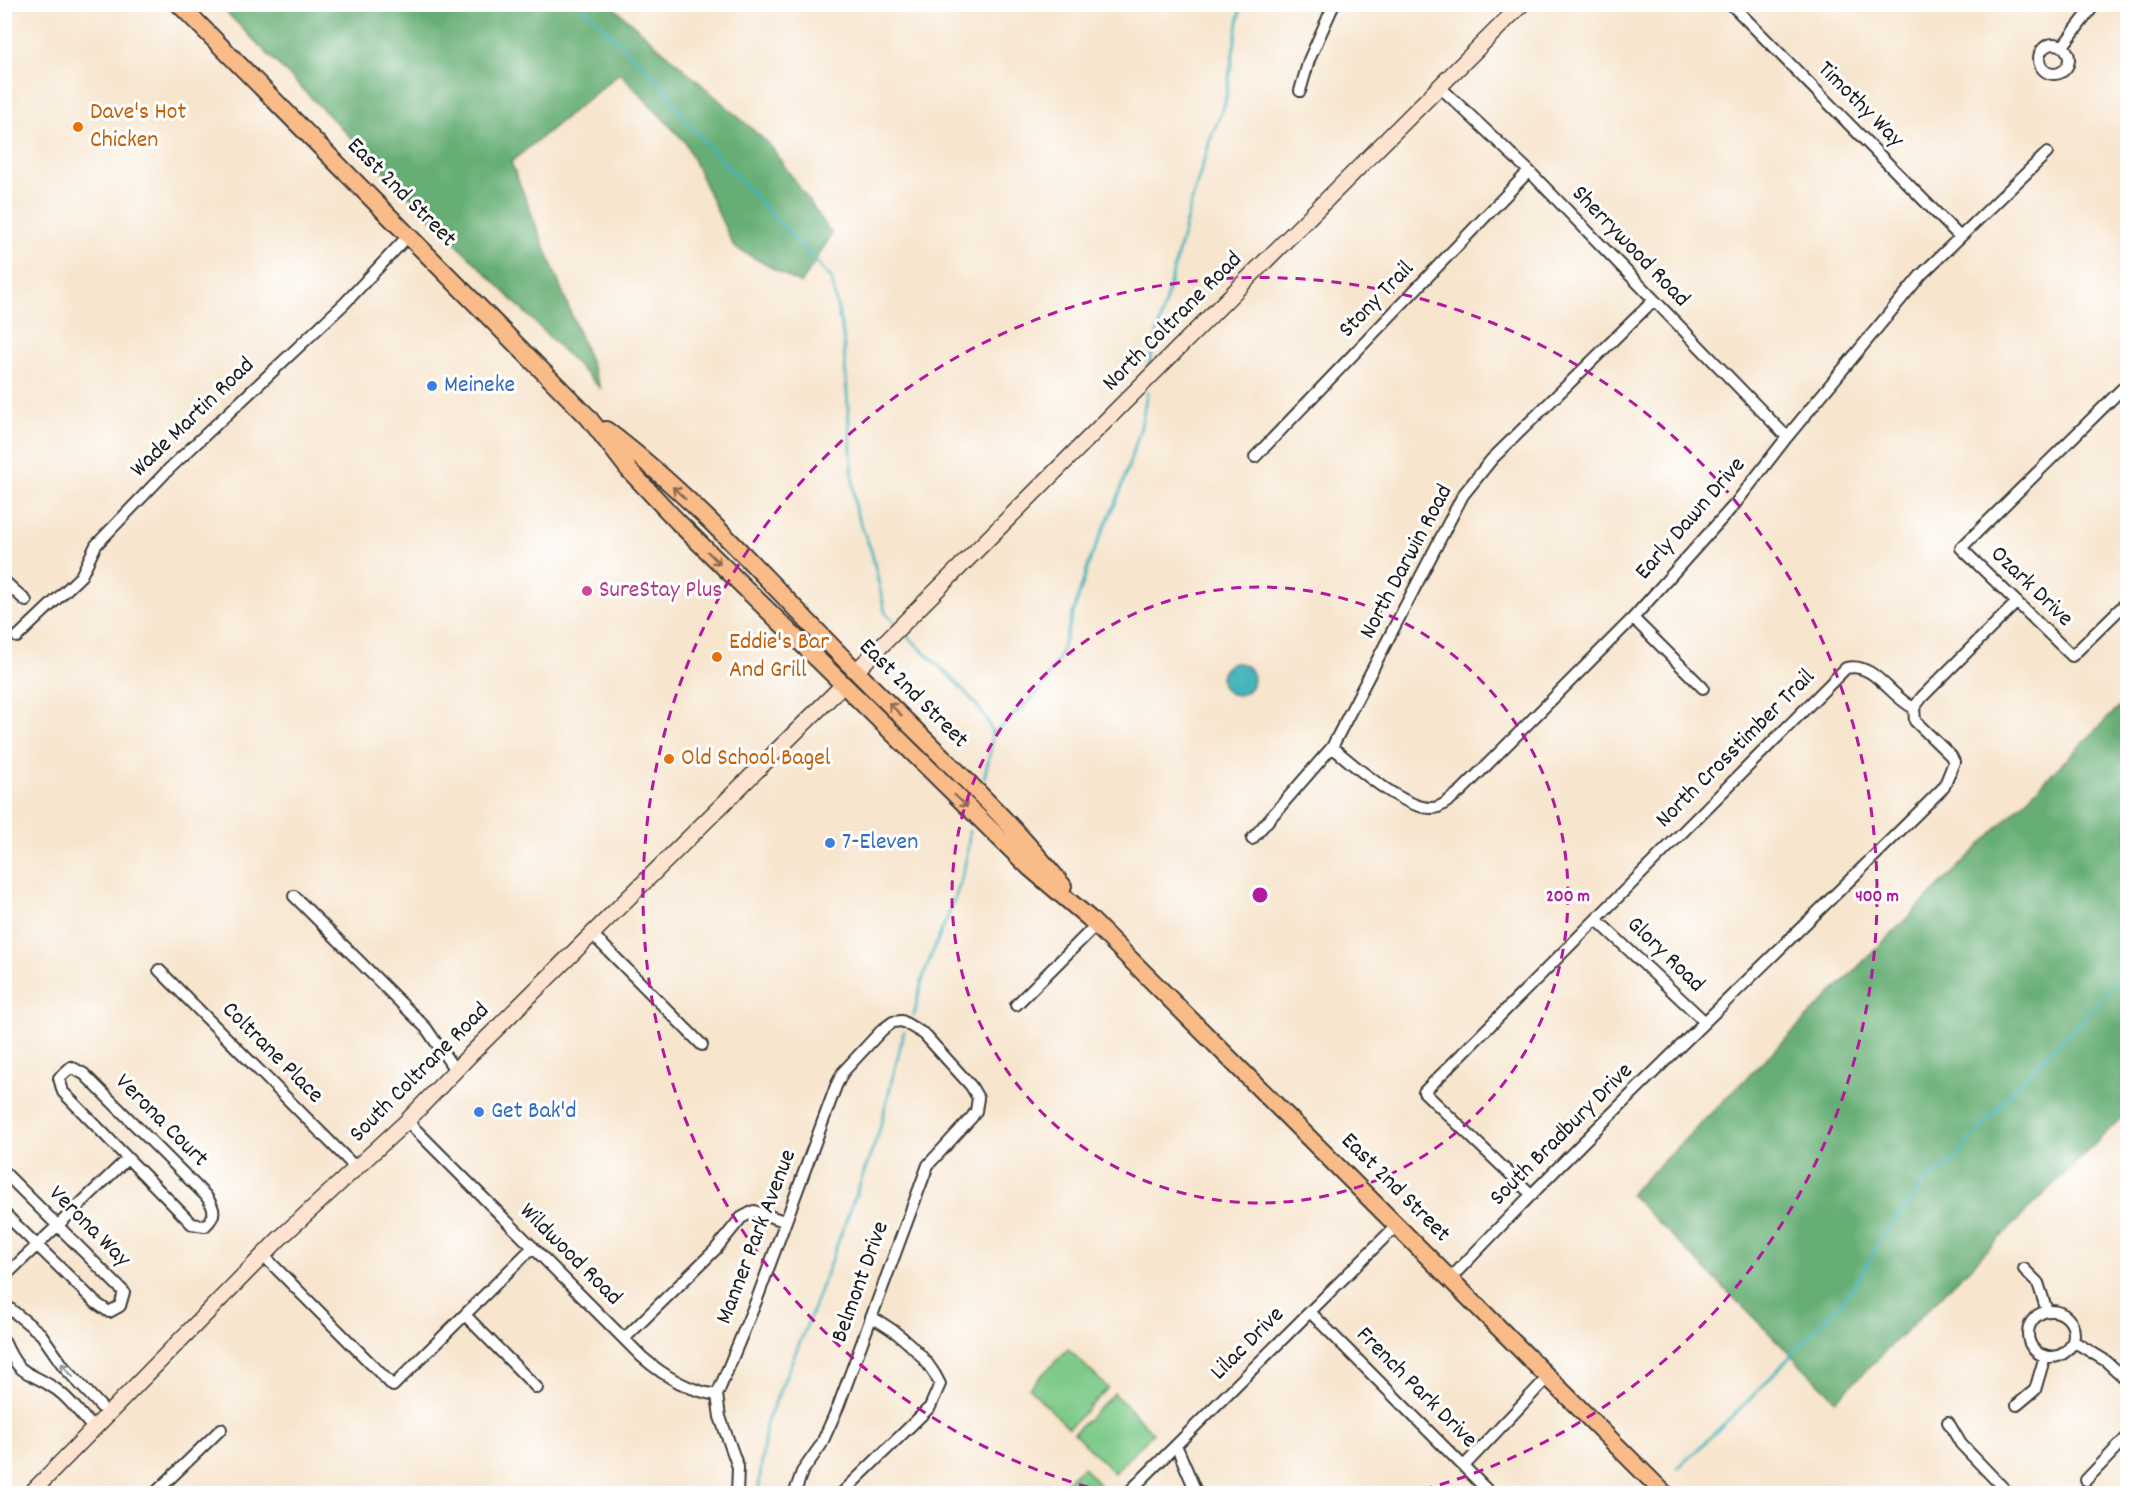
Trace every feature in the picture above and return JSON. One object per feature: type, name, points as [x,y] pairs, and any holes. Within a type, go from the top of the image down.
[{"type":"main road","name":"East 2nd Street","points":[[179,4],[588,417],[629,470],[678,522],[1030,868],[1093,921]]},
{"type":"main road","name":"North Coltrane Road","points":[[856,671],[1441,88],[1522,4]]},
{"type":"main road","name":"East 2nd Street","points":[[588,417],[641,457],[737,551],[1012,828],[1093,921],[1665,1494]]},
{"type":"main road","points":[[678,522],[688,520],[737,551]]},
{"type":"main road","points":[[843,686],[856,671]]},
{"type":"main road","name":"South Coltrane Road","points":[[30,1494],[263,1255],[407,1121],[455,1070],[843,686]]},
{"type":"street","points":[[1300,91],[1309,60],[1334,4]]},
{"type":"street","name":"Timothy Way","points":[[1731,4],[1959,236]]},
{"type":"street","points":[[2063,46],[2095,4]]},
{"type":"street","name":"Sherrywood Road","points":[[1441,88],[1529,171],[1653,301],[1787,436]]},
{"type":"street","name":"Early Dawn Drive","points":[[1332,747],[1388,790],[1422,807],[1436,808],[1461,791],[1633,618],[1735,504],[1787,436],[1921,276],[1959,236],[2047,153]]},
{"type":"street","name":"Stony Trail","points":[[1255,457],[1529,171]]},
{"type":"street","name":"Wade Martin Road","points":[[16,637],[81,576],[96,545],[153,486],[345,303],[409,235]]},
{"type":"street","name":"North Darwin Road","points":[[1252,839],[1332,747],[1463,495],[1492,459],[1653,301]]},
{"type":"street","name":"Ozark Drive","points":[[2127,383],[1961,548],[2072,656],[2127,601]]},
{"type":"street","points":[[4,581],[26,601]]},
{"type":"street","points":[[1914,708],[1922,697],[2017,602]]},
{"type":"street","points":[[1633,618],[1703,688]]},
{"type":"street","name":"North Crosstimber Trail","points":[[1532,1195],[1424,1092],[1846,668],[1855,666],[1866,669],[1902,703],[1914,708]]},
{"type":"street","name":"South Bradbury Drive","points":[[1451,1278],[1704,1021],[1782,949],[1944,787],[1950,777],[1954,762],[1951,756],[1915,721],[1914,708]]},
{"type":"street","points":[[294,896],[426,1028],[455,1070]]},
{"type":"street","name":"Glory Road","points":[[1597,920],[1704,1021]]},
{"type":"street","points":[[1016,1005],[1093,921]]},
{"type":"street","points":[[592,934],[702,1045]]},
{"type":"street","name":"Coltrane Place","points":[[159,970],[355,1167]]},
{"type":"street","name":"Manner Park Avenue","points":[[717,1395],[757,1299],[784,1221],[843,1072],[882,1030],[893,1022],[902,1021],[924,1034],[971,1086],[978,1098]]},
{"type":"street","name":"Verona Court","points":[[71,1067],[84,1074],[206,1196],[214,1209],[212,1220],[205,1226],[192,1224],[127,1159],[63,1092],[60,1078],[71,1067]]},
{"type":"street","name":"Belmont Drive","points":[[796,1491],[802,1472],[825,1436],[928,1166],[972,1117],[976,1111],[978,1098]]},
{"type":"street","name":"Wildwood Road","points":[[407,1121],[653,1367],[696,1392],[717,1395]]},
{"type":"street","points":[[4,1277],[127,1159]]},
{"type":"street","name":"Verona Way","points":[[4,1172],[124,1292],[124,1299],[117,1309],[109,1312],[96,1303],[4,1213]]},
{"type":"street","points":[[624,1339],[715,1250],[741,1218],[754,1211],[784,1221]]},
{"type":"street","name":"Lilac Drive","points":[[1127,1494],[1397,1225]]},
{"type":"street","points":[[263,1255],[393,1386],[533,1247]]},
{"type":"street","points":[[2024,1269],[2038,1282],[2047,1311]]},
{"type":"street","points":[[4,1304],[41,1334],[64,1367],[108,1413]]},
{"type":"street","points":[[2047,1311],[2059,1312],[2069,1318],[2074,1329],[2073,1341],[2062,1354],[2045,1356],[2031,1344],[2028,1332],[2032,1321],[2047,1311]]},
{"type":"street","name":"French Park Drive","points":[[1310,1312],[1491,1494]]},
{"type":"street","points":[[465,1315],[537,1388]]},
{"type":"street","points":[[840,1494],[930,1407],[940,1384],[934,1371],[893,1329],[871,1317]]},
{"type":"street","points":[[4,1341],[14,1361],[25,1373],[56,1389],[93,1428]]},
{"type":"street","points":[[2073,1341],[2106,1361],[2127,1381]]},
{"type":"street","points":[[2017,1405],[2036,1390],[2045,1356]]},
{"type":"street","points":[[1464,1466],[1549,1376]]},
{"type":"street","points":[[717,1395],[720,1417],[738,1467],[737,1494]]},
{"type":"street","points":[[1948,1422],[1961,1444],[2009,1494]]},
{"type":"street","points":[[154,1494],[221,1429]]},
{"type":"street","points":[[2086,1480],[2127,1436]]},
{"type":"street","points":[[1176,1445],[1197,1494]]},
{"type":"green space","points":[[219,5],[611,5],[769,144],[832,234],[801,284],[734,247],[685,142],[620,73],[511,162],[601,389]]},
{"type":"green space","points":[[2127,699],[2127,1112],[1836,1400],[1630,1194]]},
{"type":"green space","points":[[1068,1349],[1108,1388],[1069,1428],[1029,1388]]},
{"type":"green space","points":[[1114,1393],[1153,1433],[1114,1473],[1074,1433]]},
{"type":"green space","points":[[1083,1467],[1102,1488],[1096,1493],[1054,1493]]},
{"type":"water","points":[[1237,663],[1248,668],[1253,679],[1248,690],[1237,695],[1226,690],[1221,679],[1226,668]]},
{"type":"waterway","points":[[579,4],[659,80],[687,123],[831,278],[843,334],[855,509],[872,553],[885,612],[895,623]]},
{"type":"waterway","points":[[1148,369],[1190,207],[1211,137],[1225,103],[1241,4]]},
{"type":"waterway","points":[[992,735],[1038,693],[1059,658],[1091,557],[1119,495],[1141,427],[1147,393]]},
{"type":"waterway","points":[[902,630],[969,696],[989,725],[992,741],[984,778]]},
{"type":"waterway","points":[[914,1015],[923,978],[959,887],[968,850],[969,831]]},
{"type":"waterway","points":[[1678,1468],[1750,1399],[1838,1306],[1858,1280],[1883,1236],[1923,1183],[1947,1167],[2036,1065],[2092,1010],[2128,964]]},
{"type":"waterway","points":[[758,1494],[766,1424],[809,1320],[879,1132],[904,1032]]},
{"type":"place","name":"Dave's Hot Chicken","points":[[78,127]]},
{"type":"place","name":"Meineke","points":[[432,386]]},
{"type":"place","name":"SureStay Plus","points":[[587,591]]},
{"type":"place","name":"Eddie's Bar And Grill","points":[[717,657]]},
{"type":"place","name":"Old School Bagel","points":[[669,759]]},
{"type":"place","name":"7-Eleven","points":[[830,843]]},
{"type":"place","name":"Get Bak'd","points":[[479,1112]]}]
